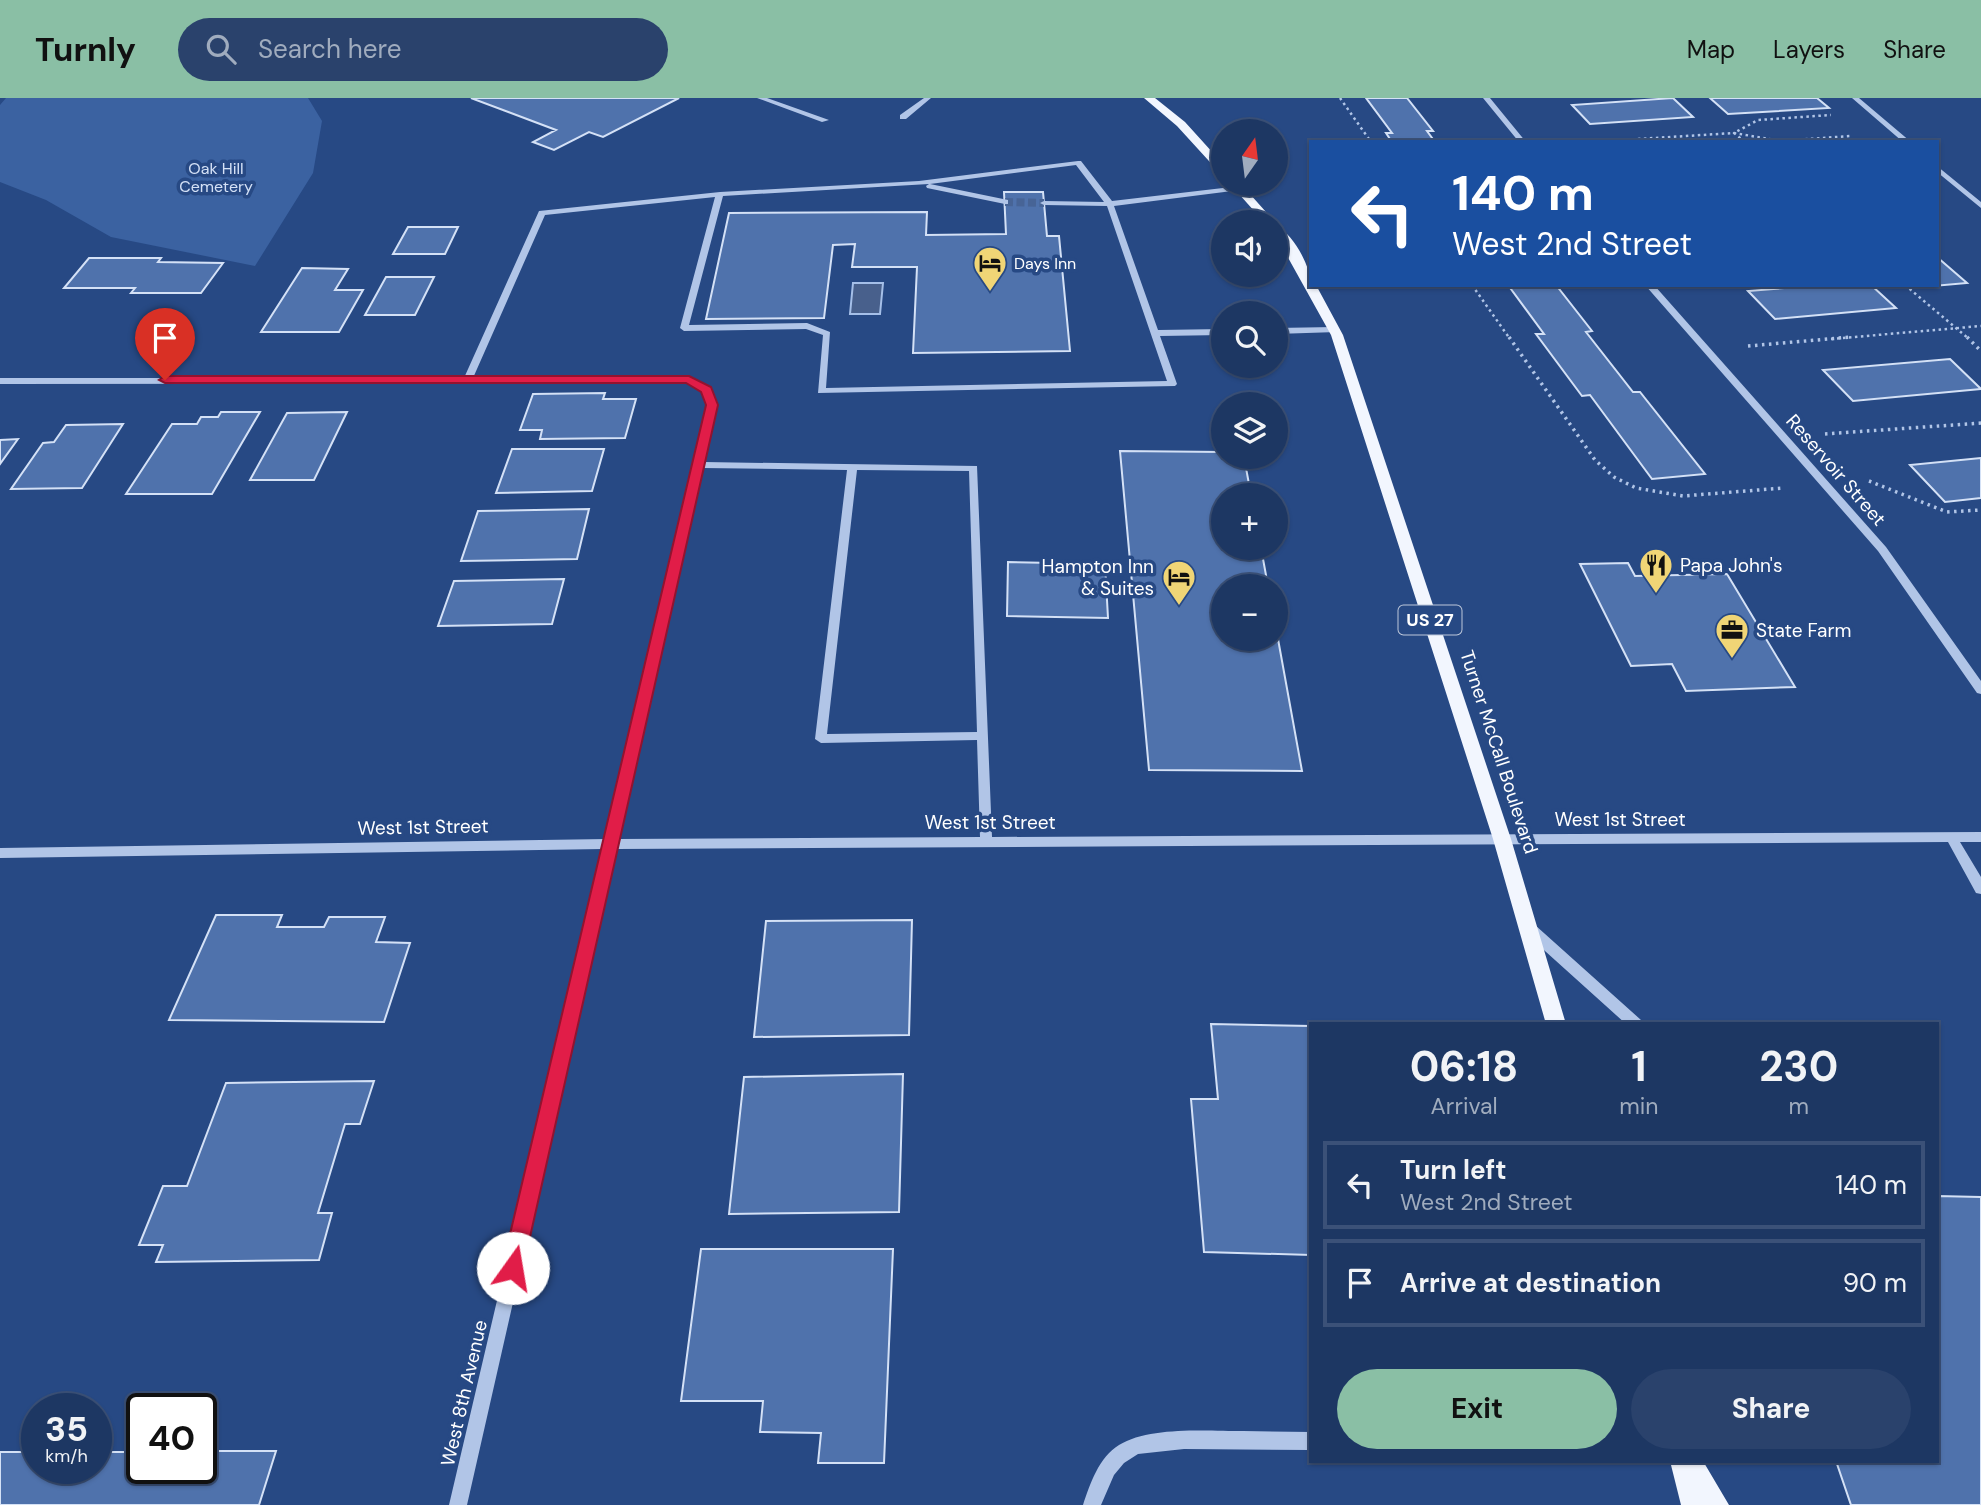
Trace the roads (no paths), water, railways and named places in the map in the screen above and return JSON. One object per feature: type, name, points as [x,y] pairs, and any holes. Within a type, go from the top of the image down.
[{"type":"main road","points":[[1149,98],[1181,124],[1211,157]]},
{"type":"main road","points":[[1247,196],[1259,210]]},
{"type":"main road","name":"Turner McCall Boulevard","points":[[1288,244],[1309,283]]},
{"type":"main road","name":"Turner McCall Boulevard","points":[[1311,287],[1334,330],[1502,839],[1555,1022]]},
{"type":"main road","points":[[1683,1463],[1694,1505]]},
{"type":"main road","points":[[1690,1463],[1716,1505]]},
{"type":"street","points":[[760,98],[825,120]]},
{"type":"street","points":[[902,117],[928,98]]},
{"type":"street","points":[[1486,98],[1521,140]]},
{"type":"street","points":[[1855,98],[1906,140]]},
{"type":"street","points":[[468,379],[542,213],[720,194],[919,183],[1078,163],[1110,204],[1172,384],[821,391],[827,334],[807,326],[684,328],[720,194]]},
{"type":"street","points":[[1939,169],[1981,206]]},
{"type":"street","points":[[919,183],[1005,202]]},
{"type":"street","points":[[1044,203],[1110,204],[1211,190]]},
{"type":"street","name":"Reservoir Street","points":[[1651,287],[1882,548],[1981,690]]},
{"type":"street","points":[[1288,331],[1334,330]]},
{"type":"street","points":[[1155,333],[1211,332]]},
{"type":"street","points":[[0,381],[689,380],[706,390]]},
{"type":"street","name":"West 8th Avenue","points":[[458,1505],[712,405],[706,390]]},
{"type":"street","points":[[698,466],[974,468],[986,842]]},
{"type":"street","points":[[852,467],[821,739],[982,736]]},
{"type":"street","points":[[1951,837],[1981,889]]},
{"type":"street","name":"West 1st Street","points":[[0,853],[610,844],[1981,837]]},
{"type":"street","points":[[1527,926],[1634,1022]]},
{"type":"street","points":[[1091,1505],[1102,1474],[1127,1449],[1162,1442],[1309,1441]]},
{"type":"tunnel","points":[[1005,202],[1044,203]]},
{"type":"place","name":"Days Inn","points":[[990,293]]},
{"type":"place","name":"Papa John's","points":[[1656,595]]},
{"type":"place","name":"Hampton Inn & Suites","points":[[1179,607]]},
{"type":"place","name":"State Farm","points":[[1732,660]]},
{"type":"park label","name":"Oak Hill Cemetery","points":[[216,177]]}]
